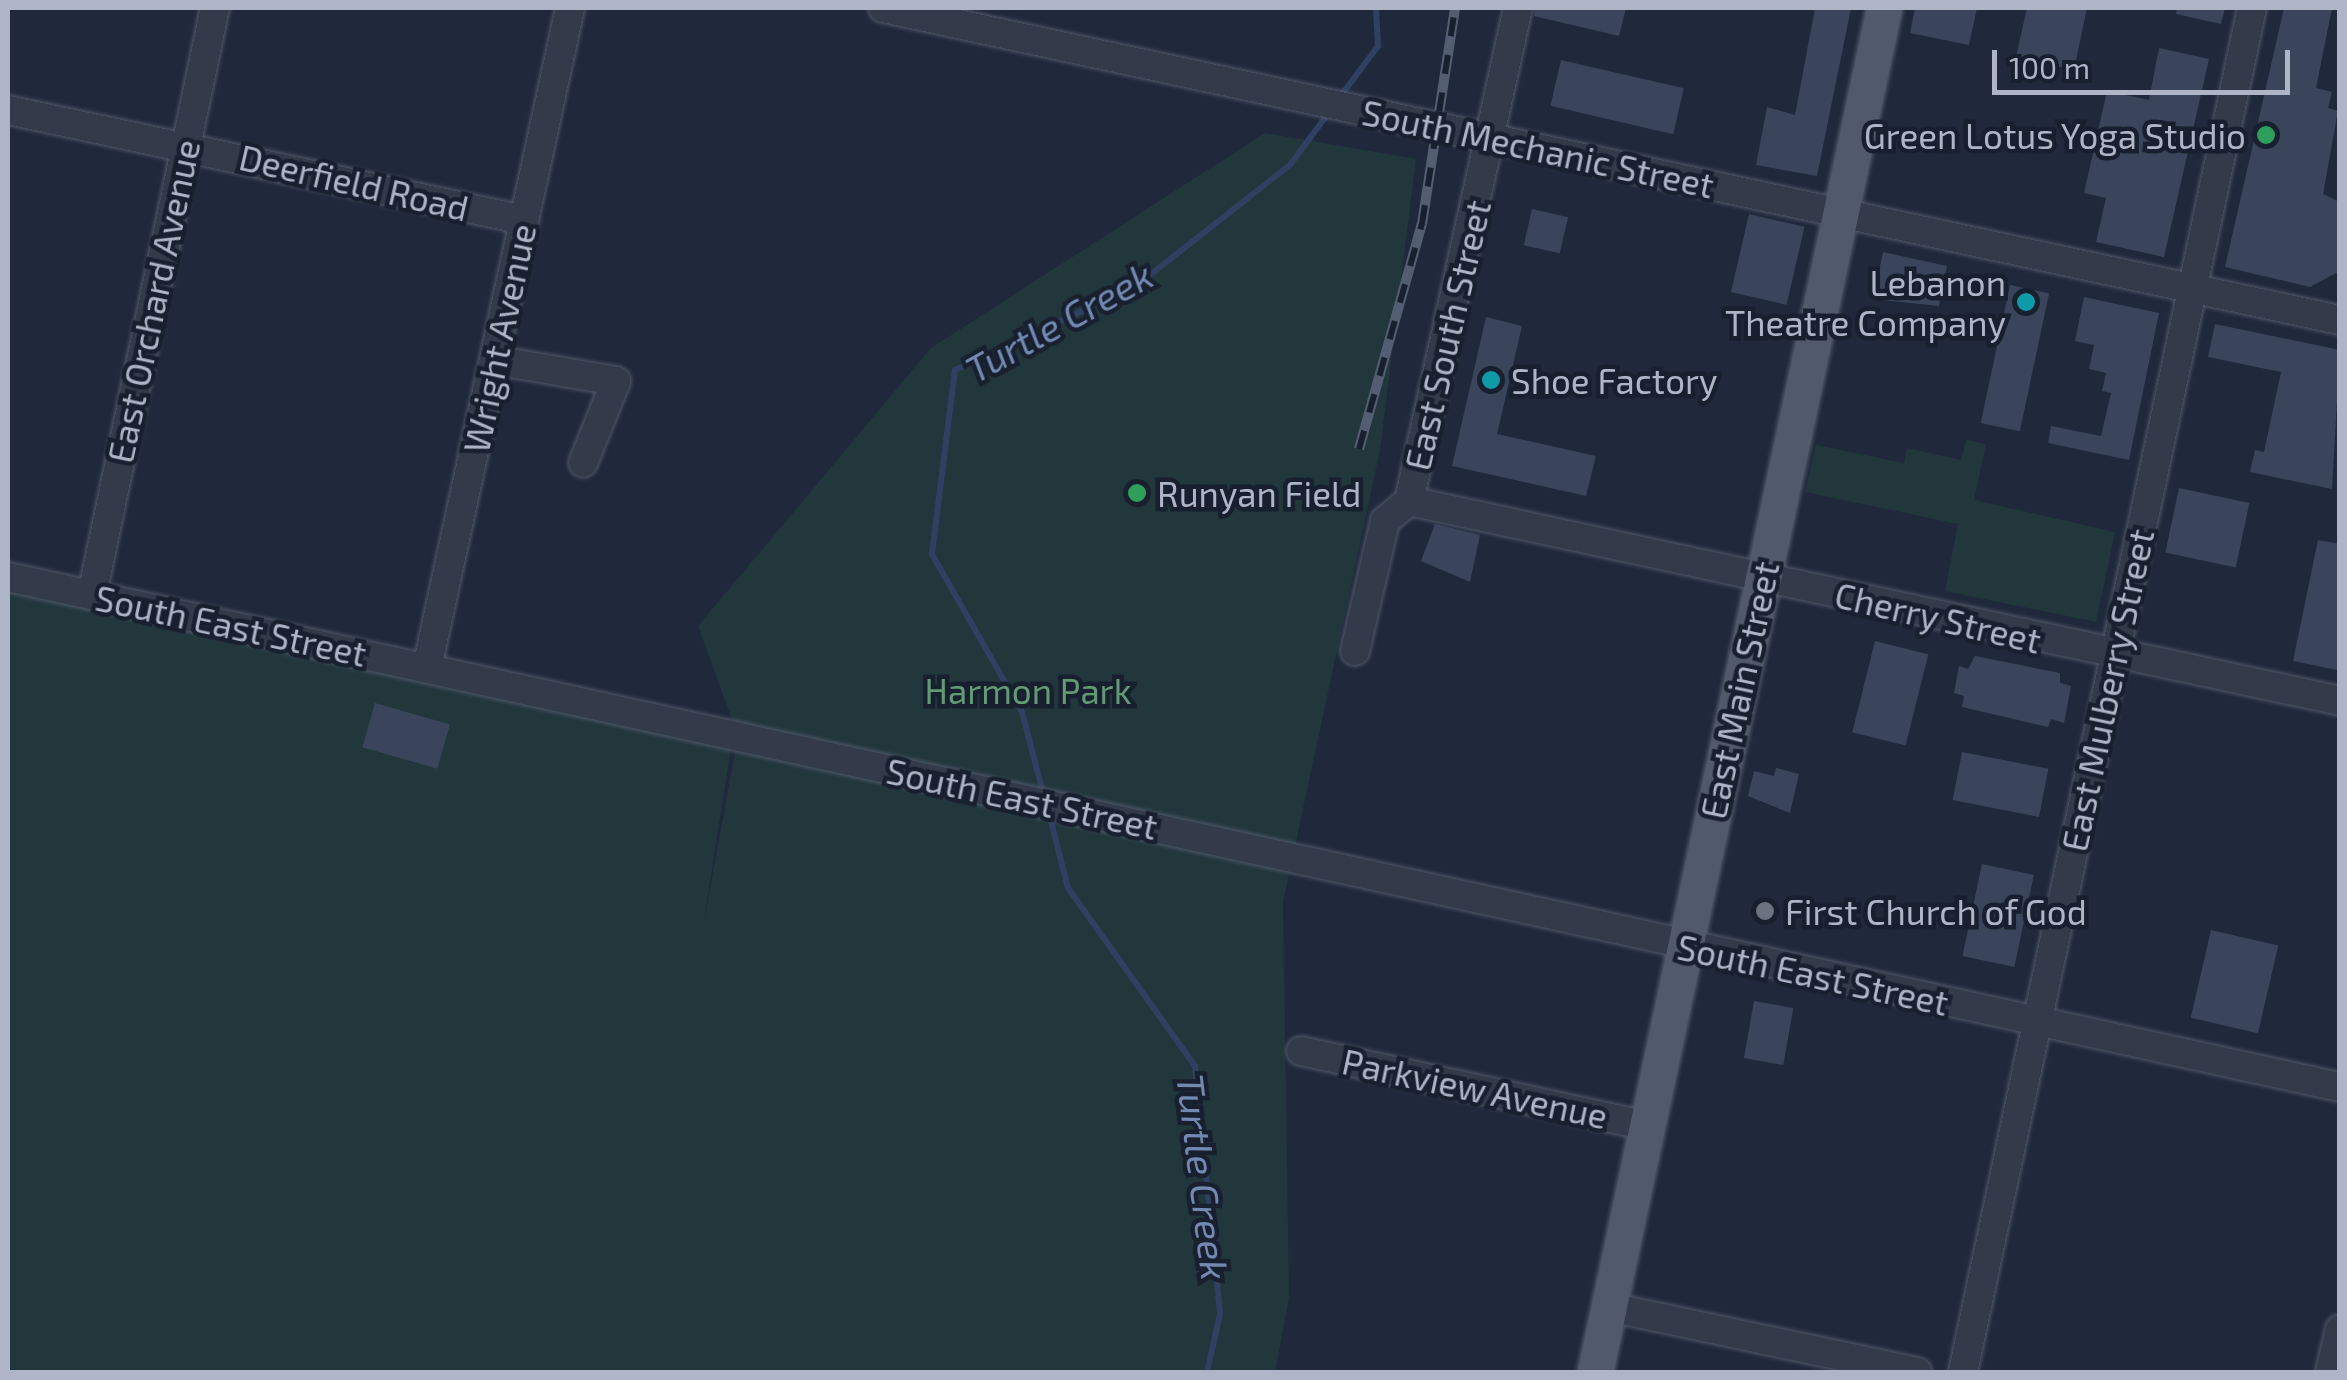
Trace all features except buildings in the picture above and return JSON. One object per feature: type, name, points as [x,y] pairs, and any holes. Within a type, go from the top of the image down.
[{"type":"main road","name":"East Main Street","points":[[1595,1372],[1884,8]]},
{"type":"street","name":"East Orchard Avenue","points":[[92,595],[216,8]]},
{"type":"street","name":"Wright Avenue","points":[[427,668],[570,8]]},
{"type":"street","name":"South Mechanic Street","points":[[883,8],[2340,320]]},
{"type":"street","name":"East South Street","points":[[1355,651],[1384,521],[1409,501],[1518,8]]},
{"type":"street","name":"East Mulberry Street","points":[[1963,1372],[2252,8]]},
{"type":"street","name":"Deerfield Road","points":[[8,110],[524,220]]},
{"type":"street","points":[[494,360],[616,381],[583,463]]},
{"type":"street","name":"Cherry Street","points":[[1409,501],[2114,656],[2340,701]]},
{"type":"street","name":"South East Street","points":[[8,576],[1685,947],[2340,1087]]},
{"type":"street","name":"Parkview Avenue","points":[[1301,1050],[1648,1126]]},
{"type":"street","points":[[1608,1307],[1918,1372]]},
{"type":"street","points":[[2330,1372],[2340,1328]]},
{"type":"green space","name":"Harmon Park","points":[[1265,133],[1416,159],[1380,450],[1283,902],[1289,1298],[1275,1372],[8,1372],[8,577],[733,734],[703,927],[738,736],[698,626],[931,348]]},
{"type":"green space","points":[[1966,440],[1986,444],[1974,500],[2115,532],[2096,622],[1945,591],[1958,524],[1805,492],[1816,445],[1904,463],[1907,448],[1961,460]]},
{"type":"waterway","name":"Turtle Creek","points":[[1340,97],[1378,46],[1376,8]]},
{"type":"waterway","name":"Turtle Creek","points":[[1043,793],[1022,712],[932,554],[955,370],[1136,286],[1290,165],[1330,111]]},
{"type":"waterway","name":"Turtle Creek","points":[[1049,814],[1068,888],[1195,1066],[1220,1314],[1207,1372]]},
{"type":"railway","points":[[1359,449],[1422,224],[1455,8]]},
{"type":"place","name":"Green Lotus Yoga Studio","points":[[2266,135]]},
{"type":"place","name":"Lebanon Theatre Company","points":[[2026,302]]},
{"type":"place","name":"Shoe Factory","points":[[1491,380]]},
{"type":"place","name":"Runyan Field","points":[[1137,493]]},
{"type":"place","name":"First Church of God","points":[[1765,911]]}]
